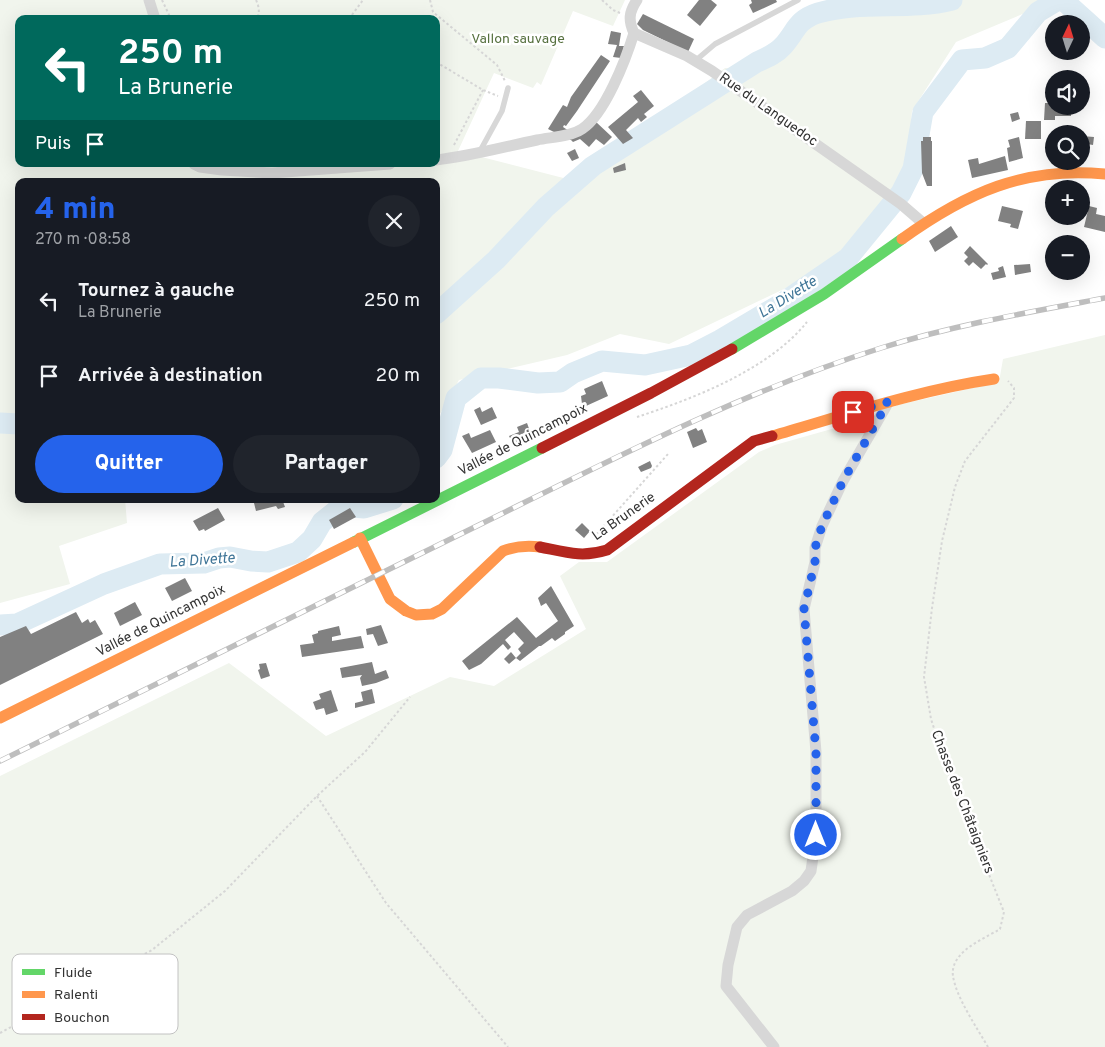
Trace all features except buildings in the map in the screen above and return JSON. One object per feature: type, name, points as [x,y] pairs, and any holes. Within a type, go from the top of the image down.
[{"type":"main road","name":"Vallée de Quincampoix","points":[[440,498],[690,372],[839,284],[953,205],[981,192],[1013,181],[1061,172],[1105,174]]},
{"type":"main road","name":"La Brunerie","points":[[360,538],[390,599],[406,612],[432,614],[442,609],[503,551],[511,546],[518,544],[528,545],[584,555],[599,554],[607,550],[754,441],[888,402],[967,383],[994,379]]},
{"type":"main road","name":"Vallée de Quincampoix","points":[[0,718],[90,675],[430,503]]},
{"type":"street","points":[[149,0],[155,15]]},
{"type":"street","points":[[440,160],[461,157],[538,139],[575,133],[582,129],[604,101],[625,62],[634,33],[629,23],[629,15],[637,0]]},
{"type":"street","name":"Rue du Languedoc","points":[[634,33],[695,61],[732,84],[901,204],[923,224]]},
{"type":"street","points":[[200,167],[272,173],[351,167]]},
{"type":"street","points":[[774,1047],[726,986],[732,942],[737,927],[747,915],[792,892],[804,881],[811,871],[816,835],[816,752],[804,609],[815,562],[815,548],[822,526],[843,481],[888,402]]},
{"type":"lane","points":[[695,61],[715,44],[798,0]]},
{"type":"lane","points":[[479,153],[502,111],[508,88]]},
{"type":"path","points":[[162,0],[169,15]]},
{"type":"path","points":[[256,0],[259,15]]},
{"type":"path","points":[[352,15],[364,0]]},
{"type":"path","points":[[430,0],[433,12],[437,15]]},
{"type":"path","points":[[602,0],[613,10],[629,15]]},
{"type":"path","points":[[440,18],[497,65],[508,88]]},
{"type":"path","points":[[440,64],[483,90],[505,98]]},
{"type":"path","points":[[452,148],[483,90]]},
{"type":"path","points":[[635,418],[675,404],[764,362],[800,331],[811,318]]},
{"type":"path","name":"Chasse des Châtaigniers","points":[[988,1047],[966,1008],[953,975],[954,964],[965,950],[1000,929],[1004,912],[950,777],[931,719],[924,677],[942,540],[955,487],[966,462],[1014,398],[1012,384],[1002,378],[994,379]]},
{"type":"path","points":[[592,539],[668,454]]},
{"type":"path","points":[[145,954],[225,891],[317,796],[365,752],[410,697]]},
{"type":"path","points":[[317,796],[386,903],[508,1047]]},
{"type":"path","points":[[0,1033],[12,1026]]},
{"type":"green space","name":"Vallon sauvage","points":[[0,0],[625,0],[613,26],[573,11],[541,85],[537,82],[533,88],[494,73],[458,151],[575,181],[725,68],[751,68],[823,13],[933,7],[951,0],[1056,0],[956,42],[912,111],[908,163],[890,208],[826,269],[669,344],[620,334],[567,355],[459,380],[440,414],[440,178],[15,178],[15,503],[125,503],[127,523],[59,546],[70,584],[0,603]]},
{"type":"green space","points":[[1105,335],[1105,1047],[0,1047],[0,776],[229,663],[326,736],[450,677],[494,686],[586,629],[560,576],[579,562],[607,562],[759,452],[775,445],[860,421],[898,405],[999,382],[1003,359]]},
{"type":"waterway","name":"La Divette","points":[[440,310],[496,260],[546,207],[593,166],[757,62],[774,54],[805,19],[818,13],[835,9],[919,5],[952,0]]},
{"type":"waterway","name":"La Divette","points":[[440,453],[456,398],[481,378],[499,378],[538,383],[560,382],[573,373],[602,361],[645,365],[691,355],[781,304],[848,258],[901,193],[913,169],[923,112],[962,60],[985,58],[1008,48],[1038,12],[1058,0]]},
{"type":"waterway","name":"La Divette","points":[[1063,0],[1105,38]]},
{"type":"waterway","name":"La Divette","points":[[0,423],[15,424]]},
{"type":"waterway","name":"La Divette","points":[[0,625],[17,624],[104,584],[160,564],[204,563],[230,557],[268,562],[298,552],[312,539],[322,522],[342,506],[364,508],[380,503]]},
{"type":"railway","points":[[0,761],[580,475],[679,428],[778,385],[881,348],[936,332],[1105,298]]},
{"type":"traffic: fast","points":[[732,349],[824,294],[902,239]]},
{"type":"traffic: fast","points":[[440,499],[542,448]]},
{"type":"traffic: fast","points":[[354,542],[432,503]]},
{"type":"traffic: slow","points":[[902,239],[949,208],[998,186],[1049,174],[1105,174]]},
{"type":"traffic: slow","points":[[772,436],[910,396],[994,379]]},
{"type":"traffic: slow","points":[[360,538],[390,599],[406,611],[416,615],[432,614],[442,609],[503,551],[521,546],[540,547]]},
{"type":"traffic: slow","points":[[0,718],[354,542]]},
{"type":"traffic: jam","points":[[542,448],[651,393],[732,349]]},
{"type":"traffic: jam","points":[[540,547],[581,554],[607,550],[754,441],[772,436]]},
{"type":"route","points":[[816,835],[816,752],[804,609],[815,562],[815,548],[822,526],[843,481],[888,402],[853,412]]}]
